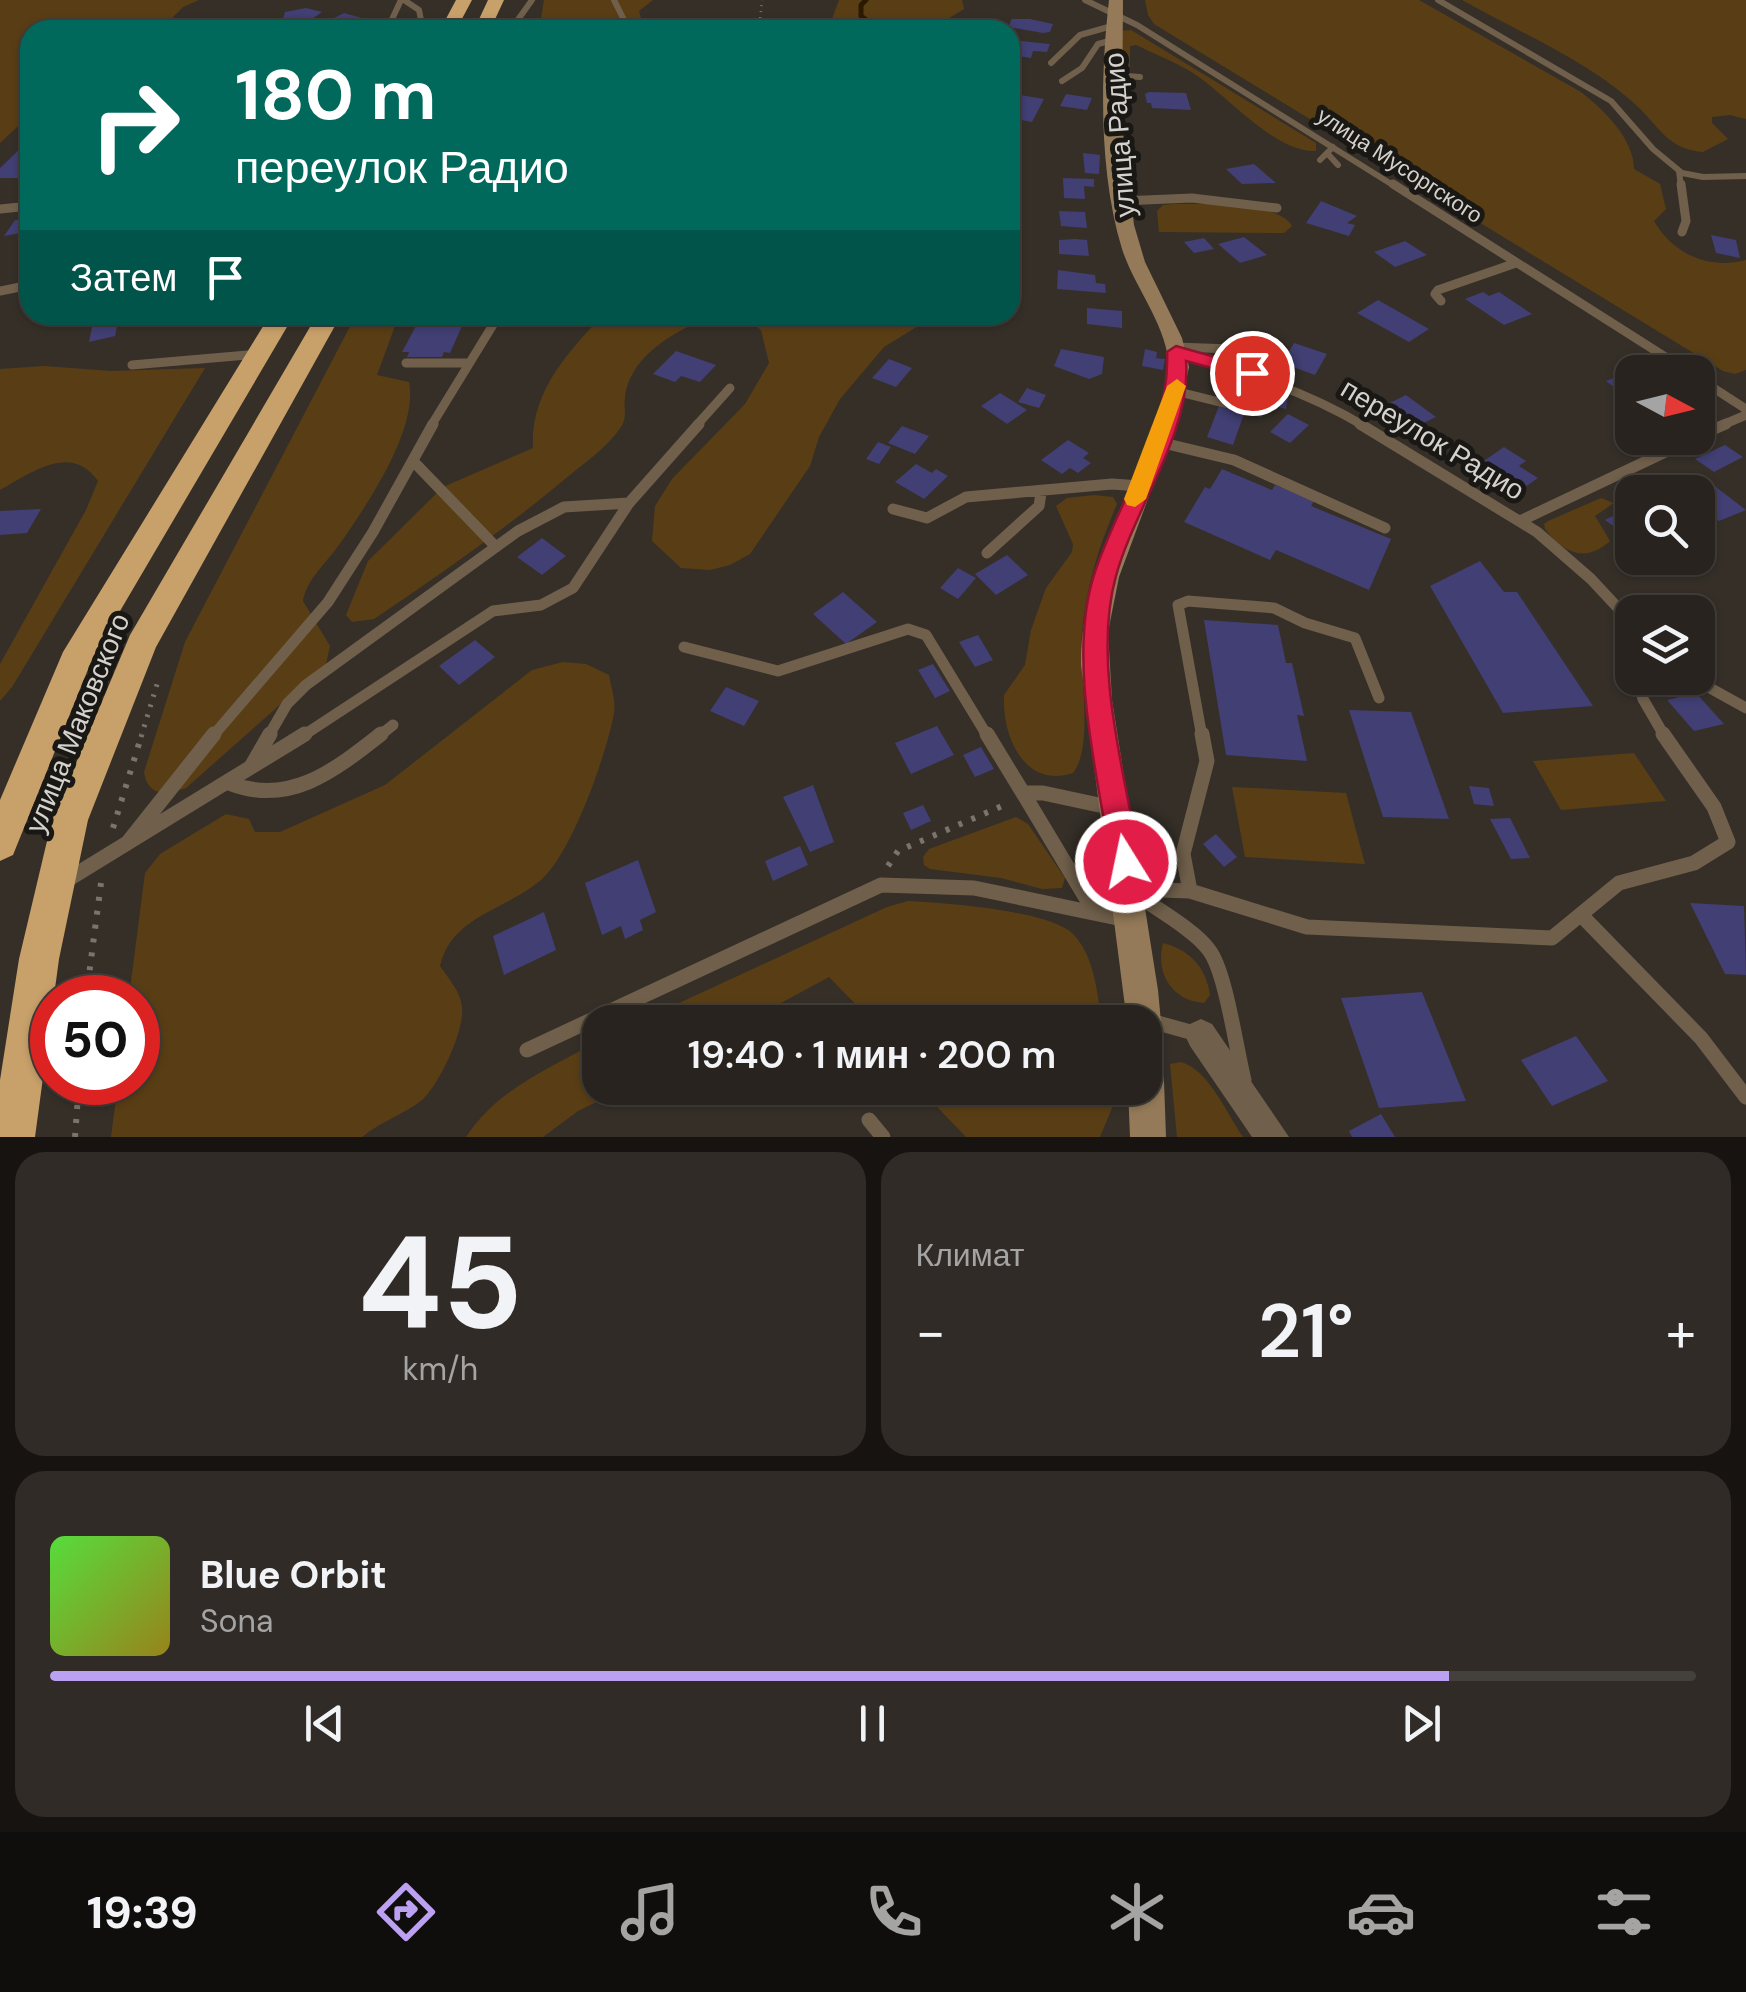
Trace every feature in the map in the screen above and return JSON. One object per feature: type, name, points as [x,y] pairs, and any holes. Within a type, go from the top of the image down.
[{"type":"highway","name":"улица Маковского","points":[[1,838],[79,652],[276,325]]},
{"type":"highway","name":"улица Маковского","points":[[14,1137],[38,959],[70,820],[141,644],[323,325]]},
{"type":"main road","name":"улица Радио","points":[[1113,20],[1121,201],[1130,247],[1176,349],[1179,365],[1159,442],[1104,576],[1095,636],[1130,889],[1141,1005]]},
{"type":"main road","name":"улица Радио","points":[[1143,1105],[1143,1132]]},
{"type":"street","points":[[1200,1035],[1262,1124]]},
{"type":"lane","points":[[403,0],[419,10],[421,20]]},
{"type":"lane","name":"улица Мусоргского","points":[[1085,0],[1327,153],[1516,263],[1662,355]]},
{"type":"lane","points":[[1438,0],[1611,101],[1653,149],[1679,171],[1704,178],[1746,176]]},
{"type":"lane","points":[[1051,63],[1080,35],[1113,20]]},
{"type":"lane","points":[[1062,81],[1082,68],[1113,20]]},
{"type":"lane","points":[[1114,75],[1140,77]]},
{"type":"lane","points":[[1327,153],[1338,165]]},
{"type":"lane","points":[[1679,171],[1686,221],[1682,232]]},
{"type":"lane","points":[[1121,201],[1192,198],[1278,208]]},
{"type":"lane","points":[[1441,300],[1435,294],[1438,290],[1516,263]]},
{"type":"lane","points":[[126,845],[186,762],[251,697],[330,599],[492,325]]},
{"type":"lane","points":[[1176,349],[1261,350],[1274,346]]},
{"type":"lane","name":"переулок Радио","points":[[1176,349],[1321,400],[1520,521],[1591,579],[1615,605]]},
{"type":"lane","points":[[132,365],[258,354]]},
{"type":"lane","points":[[406,363],[470,363]]},
{"type":"lane","points":[[54,887],[229,783],[492,611],[541,605],[573,588],[629,503],[730,388]]},
{"type":"lane","points":[[1715,390],[1746,412],[1715,428]]},
{"type":"lane","points":[[1175,391],[1260,412]]},
{"type":"lane","points":[[1159,442],[1234,460],[1385,528]]},
{"type":"lane","points":[[1520,521],[1658,455]]},
{"type":"lane","points":[[413,460],[496,547]]},
{"type":"lane","points":[[893,509],[927,518],[966,496],[1112,484],[1140,486]]},
{"type":"lane","points":[[986,553],[1039,506],[1041,492]]},
{"type":"lane","points":[[249,770],[287,704],[306,685],[496,547],[564,507],[629,503]]},
{"type":"lane","points":[[1190,891],[1184,854],[1207,761],[1178,605],[1188,601],[1274,608],[1305,623],[1343,632],[1354,638],[1379,698]]},
{"type":"lane","points":[[684,647],[730,662],[778,671],[890,632],[908,629],[926,635],[1096,914]]},
{"type":"lane","points":[[1715,691],[1746,708]]},
{"type":"lane","points":[[1130,889],[1190,891],[1307,927],[1552,938],[1583,917],[1596,900],[1622,881],[1681,867],[1722,849],[1728,842],[1714,810],[1664,736],[1643,695]]},
{"type":"lane","points":[[229,783],[258,794],[300,785],[354,756],[393,725]]},
{"type":"lane","points":[[1024,795],[1043,793],[1116,809]]},
{"type":"lane","points":[[527,1050],[881,884],[936,884],[999,892],[1132,922]]},
{"type":"lane","points":[[1130,889],[1209,949],[1224,984],[1230,1028],[1262,1124]]},
{"type":"lane","points":[[1583,917],[1701,1038],[1746,1096]]},
{"type":"lane","points":[[1162,1032],[1200,1035]]},
{"type":"lane","points":[[869,1120],[883,1137]]},
{"type":"path","points":[[89,975],[104,860],[159,679]]},
{"type":"path","points":[[881,884],[898,852],[1024,795]]},
{"type":"path","points":[[75,1137],[77,1105]]},
{"type":"shaded area","points":[[0,0],[199,0],[183,7],[170,20],[20,20],[20,124],[0,143]]},
{"type":"shaded area","points":[[544,0],[653,0],[639,11],[641,20],[541,20]]},
{"type":"shaded area","points":[[839,0],[962,0],[964,9],[946,20],[832,20]]},
{"type":"shaded area","points":[[1145,0],[1419,0],[1581,92],[1624,136],[1634,169],[1660,184],[1666,209],[1654,221],[1662,233],[1693,257],[1719,263],[1746,260],[1746,370],[1735,374],[1723,371],[1715,366],[1715,355],[1697,355],[1154,24]]},
{"type":"shaded area","points":[[1462,0],[1746,0],[1746,119],[1730,115],[1712,117],[1712,123],[1728,139],[1703,152],[1681,146],[1597,75]]},
{"type":"shaded area","points":[[1131,30],[1316,143],[1316,151],[1284,143],[1193,73],[1136,45],[1130,46],[1130,67],[1121,67],[1120,31]]},
{"type":"shaded area","points":[[1163,205],[1256,208],[1284,218],[1292,226],[1284,233],[1159,232],[1157,211]]},
{"type":"shaded area","points":[[351,325],[395,325],[377,375],[409,382],[406,423],[387,469],[361,513],[312,580],[303,601],[330,646],[326,664],[186,788],[165,793],[150,786],[144,772],[185,642]]},
{"type":"shaded area","points":[[594,325],[693,325],[659,345],[636,369],[625,398],[623,423],[595,455],[423,586],[374,619],[352,622],[346,615],[368,561],[443,487],[533,448],[544,392]]},
{"type":"shaded area","points":[[754,325],[920,325],[884,347],[840,399],[819,437],[810,466],[750,554],[710,570],[681,568],[652,541],[655,506],[672,479],[745,404],[769,363],[761,330]]},
{"type":"shaded area","points":[[44,366],[111,371],[205,368],[0,701],[0,664],[86,510],[98,481],[87,470],[64,462],[38,469],[0,490],[0,369]]},
{"type":"shaded area","points":[[1113,497],[1117,504],[1094,567],[1084,616],[1084,725],[1080,760],[1073,773],[1056,776],[1041,773],[1019,755],[1007,727],[1004,695],[1025,665],[1031,630],[1046,588],[1072,552],[1073,544],[1056,506],[1067,498]]},
{"type":"shaded area","points":[[1601,498],[1614,503],[1595,516],[1610,541],[1600,548],[1575,552],[1559,544],[1545,529],[1548,521]]},
{"type":"shaded area","points":[[563,662],[586,664],[609,675],[614,699],[610,731],[576,826],[553,867],[527,890],[468,925],[446,949],[440,966],[459,996],[462,1017],[449,1056],[422,1100],[362,1137],[111,1137],[115,1105],[160,1105],[160,975],[132,975],[145,873],[160,854],[226,814],[249,819],[255,832],[280,832],[385,785],[532,670]]},
{"type":"shaded area","points":[[1634,753],[1666,801],[1561,810],[1533,761]]},
{"type":"shaded area","points":[[1232,787],[1346,793],[1365,864],[1245,857]]},
{"type":"shaded area","points":[[1016,817],[1028,824],[1065,878],[1062,888],[1042,889],[924,865],[923,857],[929,849]]},
{"type":"shaded area","points":[[908,901],[996,909],[1062,926],[1087,954],[1099,1005],[856,1005],[829,977],[777,1005],[675,1005],[887,907]]},
{"type":"shaded area","points":[[1163,943],[1189,955],[1200,968],[1210,995],[1204,1003],[1183,997],[1168,984],[1162,965]]},
{"type":"shaded area","points":[[582,1050],[582,1105],[590,1105],[543,1137],[466,1137],[494,1105]]},
{"type":"shaded area","points":[[1181,1062],[1209,1083],[1243,1137],[1177,1137],[1170,1064]]},
{"type":"shaded area","points":[[935,1105],[1112,1105],[1100,1137],[966,1137]]},
{"type":"building","points":[[306,8],[322,12],[312,19],[283,20],[285,12]]},
{"type":"building","points":[[344,13],[362,18],[358,20],[330,20]]},
{"type":"building","points":[[1030,19],[1053,24],[1050,32],[1043,33],[1020,29],[1020,20],[1012,20]]},
{"type":"building","points":[[1020,41],[1050,44],[1047,52],[1033,51],[1031,58],[1020,56]]},
{"type":"building","points":[[1186,93],[1191,110],[1152,108],[1145,94]]},
{"type":"building","points":[[1066,94],[1092,98],[1087,110],[1060,106]]},
{"type":"building","points":[[1020,95],[1044,99],[1032,122],[1020,120]]},
{"type":"building","points":[[20,149],[20,178],[0,178],[0,168]]},
{"type":"building","points":[[1083,153],[1100,155],[1099,174],[1085,173]]},
{"type":"building","points":[[1254,164],[1276,183],[1242,184],[1226,169]]},
{"type":"building","points":[[1063,178],[1094,179],[1094,187],[1084,186],[1085,199],[1064,198]]},
{"type":"building","points":[[1321,201],[1357,216],[1347,223],[1355,225],[1349,236],[1306,223]]},
{"type":"building","points":[[1059,211],[1085,212],[1087,228],[1061,226]]},
{"type":"building","points":[[15,220],[20,220],[20,233],[4,236]]},
{"type":"building","points":[[1711,235],[1736,240],[1740,258],[1716,253]]},
{"type":"building","points":[[1244,237],[1267,255],[1240,263],[1218,244]]},
{"type":"building","points":[[1204,238],[1214,249],[1194,253],[1184,242]]},
{"type":"building","points":[[1059,240],[1087,240],[1089,256],[1059,254]]},
{"type":"building","points":[[1405,241],[1427,255],[1395,267],[1374,252]]},
{"type":"building","points":[[1058,270],[1095,275],[1096,283],[1105,284],[1106,293],[1057,289]]},
{"type":"building","points":[[1483,292],[1489,296],[1499,292],[1532,314],[1504,325],[1465,299]]},
{"type":"building","points":[[1378,300],[1429,329],[1409,342],[1357,313]]},
{"type":"building","points":[[1087,308],[1122,311],[1122,328],[1087,324]]},
{"type":"building","points":[[117,325],[115,336],[89,342],[92,327]]},
{"type":"building","points":[[416,326],[462,326],[450,353],[444,352],[442,357],[407,357],[409,352],[402,352]]},
{"type":"building","points":[[1294,343],[1327,354],[1315,375],[1282,363]]},
{"type":"building","points":[[1061,349],[1104,357],[1102,374],[1089,379],[1054,366]]},
{"type":"building","points":[[1145,349],[1157,352],[1156,358],[1165,359],[1163,370],[1142,366]]},
{"type":"building","points":[[676,351],[716,365],[700,382],[681,376],[675,382],[653,374]]},
{"type":"building","points":[[889,359],[912,368],[896,387],[872,378]]},
{"type":"building","points":[[1225,382],[1249,387],[1247,400],[1222,395]]},
{"type":"building","points":[[1027,388],[1046,395],[1039,408],[1018,402]]},
{"type":"building","points":[[1253,389],[1288,396],[1286,409],[1251,401]]},
{"type":"building","points":[[1000,393],[1027,410],[1007,424],[981,406]]},
{"type":"building","points":[[1406,395],[1436,417],[1405,432],[1375,410]]},
{"type":"building","points":[[1219,406],[1244,414],[1233,445],[1207,437]]},
{"type":"building","points":[[1288,414],[1309,425],[1290,443],[1270,432]]},
{"type":"building","points":[[902,426],[929,436],[915,454],[888,443]]},
{"type":"building","points":[[1068,440],[1089,453],[1083,458],[1091,463],[1078,473],[1070,468],[1062,474],[1041,460]]},
{"type":"building","points":[[878,442],[891,447],[879,464],[866,459]]},
{"type":"building","points":[[1725,445],[1743,457],[1714,472],[1695,459],[1715,455],[1715,450]]},
{"type":"building","points":[[1504,447],[1526,461],[1519,466],[1538,478],[1509,498],[1478,477],[1484,473],[1475,467]]},
{"type":"building","points":[[916,464],[948,476],[924,499],[895,482]]},
{"type":"building","points":[[1222,469],[1272,490],[1275,485],[1314,501],[1311,506],[1391,539],[1369,590],[1276,550],[1270,560],[1184,522],[1205,487],[1210,489]]},
{"type":"building","points":[[1715,486],[1746,510],[1719,521],[1715,518]]},
{"type":"building","points":[[41,509],[27,533],[0,535],[0,511]]},
{"type":"building","points":[[542,538],[566,556],[542,575],[517,557]]},
{"type":"building","points":[[1007,555],[1028,575],[996,595],[975,574]]},
{"type":"building","points":[[1480,561],[1504,592],[1517,592],[1593,706],[1503,713],[1430,586]]},
{"type":"building","points":[[958,568],[976,578],[958,599],[940,588]]},
{"type":"building","points":[[843,592],[877,622],[846,644],[813,614]]},
{"type":"building","points":[[1204,620],[1278,625],[1286,663],[1292,663],[1304,716],[1297,715],[1307,761],[1226,755]]},
{"type":"building","points":[[978,635],[993,660],[975,667],[959,642]]},
{"type":"building","points":[[475,640],[495,657],[459,685],[439,666]]},
{"type":"building","points":[[933,664],[950,691],[935,698],[918,670]]},
{"type":"building","points":[[726,687],[759,701],[744,726],[710,711]]},
{"type":"building","points":[[1698,695],[1724,724],[1694,731],[1667,700]]},
{"type":"building","points":[[1349,710],[1411,712],[1449,819],[1383,817]]},
{"type":"building","points":[[937,726],[954,755],[911,774],[895,743]]},
{"type":"building","points":[[981,747],[994,769],[975,777],[963,755]]},
{"type":"building","points":[[813,785],[834,842],[810,852],[783,797]]},
{"type":"building","points":[[1469,786],[1489,788],[1494,806],[1474,804]]},
{"type":"building","points":[[923,805],[931,821],[911,830],[903,813]]},
{"type":"building","points":[[1510,818],[1530,858],[1511,859],[1490,819]]},
{"type":"building","points":[[1216,834],[1237,857],[1224,867],[1203,844]]},
{"type":"building","points":[[800,846],[808,865],[773,881],[765,861]]},
{"type":"building","points":[[638,860],[656,912],[640,920],[643,930],[625,939],[621,926],[602,935],[585,883]]},
{"type":"building","points":[[1690,903],[1744,906],[1746,975],[1725,974]]},
{"type":"building","points":[[544,912],[556,950],[504,975],[493,936]]},
{"type":"building","points":[[1422,992],[1466,1101],[1379,1108],[1341,998]]},
{"type":"building","points":[[1576,1036],[1608,1081],[1552,1106],[1521,1060]]},
{"type":"building","points":[[1381,1114],[1395,1137],[1352,1137],[1349,1131]]},
{"type":"waterway","points":[[866,0],[861,5],[861,16],[866,20]]},
{"type":"slow traffic","points":[[1135,499],[1177,386]]},
{"type":"route","points":[[1126,862],[1102,717],[1095,636],[1104,576],[1159,442],[1178,382],[1176,352],[1252,373]]}]
